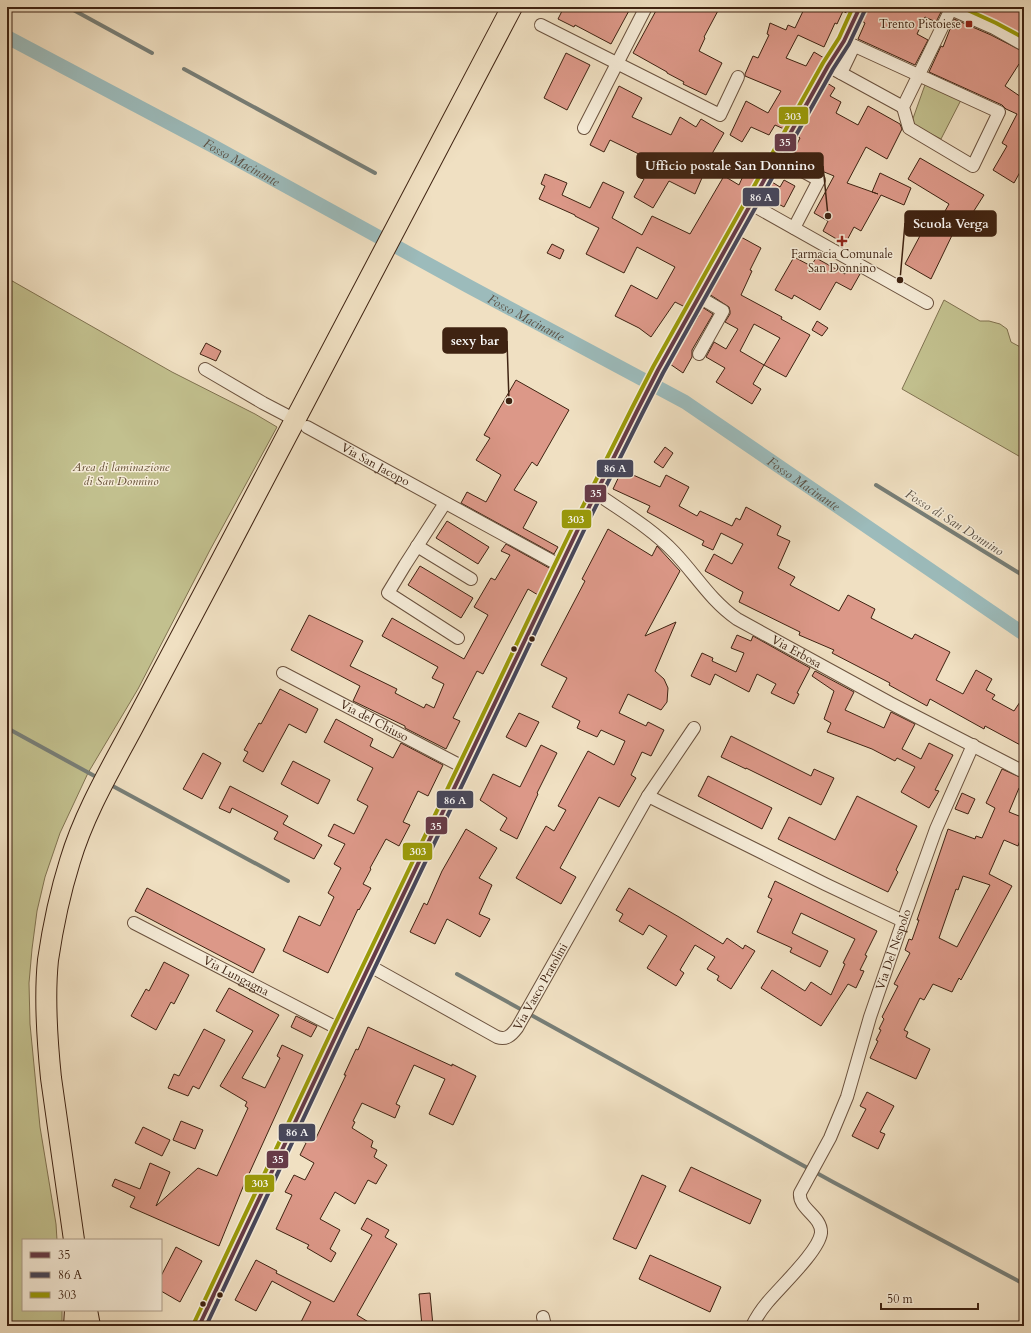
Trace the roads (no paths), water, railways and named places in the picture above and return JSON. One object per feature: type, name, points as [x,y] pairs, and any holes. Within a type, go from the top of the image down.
[{"type":"main road","points":[[74,1239],[49,1058],[46,987],[52,938],[62,891],[76,844],[94,801],[512,7]]},
{"type":"main road","points":[[74,1326],[76,1311]]},
{"type":"main road","points":[[87,1311],[90,1326]]},
{"type":"street","points":[[584,128],[646,7]]},
{"type":"street","points":[[841,74],[860,7]]},
{"type":"street","points":[[849,43],[919,75],[999,112],[973,166],[909,128],[903,107],[919,75],[948,8],[994,28],[1024,45]]},
{"type":"street","points":[[541,25],[720,115],[738,77]]},
{"type":"street","points":[[199,1326],[339,1028],[370,966],[560,566],[637,411],[658,370],[828,66],[849,43]]},
{"type":"street","points":[[828,66],[903,107]]},
{"type":"street","points":[[777,157],[819,180],[794,228]]},
{"type":"street","points":[[751,204],[927,302]]},
{"type":"street","points":[[699,354],[722,311],[700,297]]},
{"type":"street","points":[[205,369],[263,404],[286,415]]},
{"type":"street","name":"Via San Jacopo","points":[[306,427],[560,566]]},
{"type":"street","name":"Via Erbosa","points":[[596,493],[646,527],[674,552],[706,591],[724,609],[737,619],[890,703],[1024,772]]},
{"type":"street","points":[[445,502],[388,593],[458,638]]},
{"type":"street","points":[[417,546],[471,579]]},
{"type":"street","name":"Via del Chiuso","points":[[284,673],[464,768]]},
{"type":"street","name":"Via Vasco Pratolini","points":[[370,966],[497,1037],[505,1038],[512,1035],[648,796],[694,728]]},
{"type":"street","name":"Via Del Nespolo","points":[[752,1326],[761,1309],[812,1251],[820,1238],[820,1228],[816,1219],[801,1201],[800,1196],[821,1155],[852,1083],[870,1017],[903,921],[936,829],[973,745]]},
{"type":"street","points":[[648,796],[903,921]]},
{"type":"street","name":"Via Lungagna","points":[[134,923],[339,1028]]},
{"type":"waterway","points":[[68,7],[152,53]]},
{"type":"waterway","name":"Fosso Macinante","points":[[7,37],[211,145],[468,286],[685,402],[1024,634]]},
{"type":"waterway","points":[[184,69],[375,173]]},
{"type":"waterway","name":"Fosso di San Donnino","points":[[876,485],[1024,576]]},
{"type":"waterway","points":[[7,728],[100,779]]},
{"type":"waterway","points":[[109,784],[288,881]]},
{"type":"waterway","points":[[457,974],[833,1182],[1024,1284]]},
{"type":"place","name":"Trento Pistoiese","points":[[969,24]]},
{"type":"place","name":"Ufficio postale San Donnino","points":[[828,216]]},
{"type":"place","name":"Farmacia Comunale San Donnino","points":[[842,241]]},
{"type":"place","name":"Scuola Verga","points":[[900,280]]},
{"type":"place","name":"sexy bar","points":[[509,401]]},
{"type":"park label","name":"Area di laminazione di San Donnino","points":[[121,474]]}]
